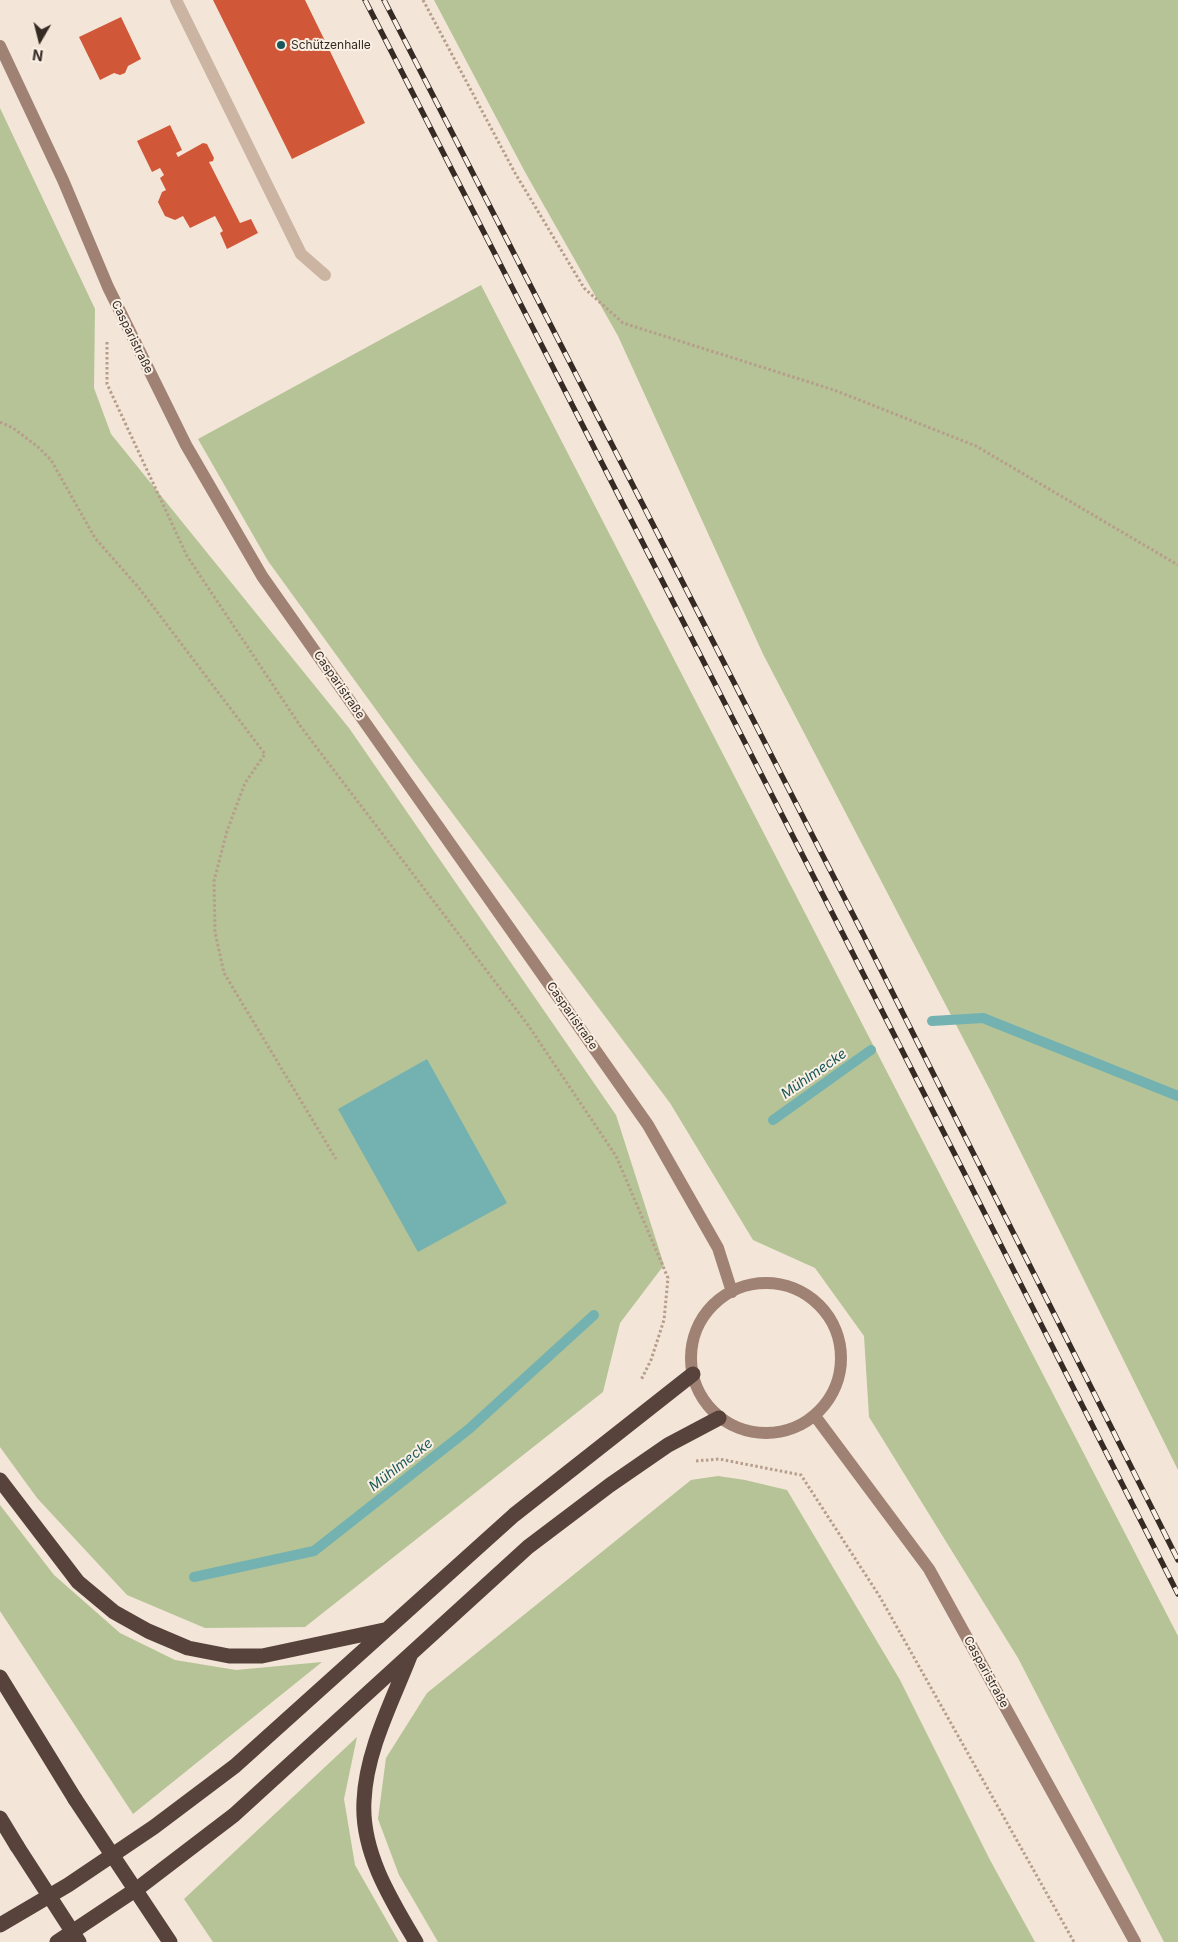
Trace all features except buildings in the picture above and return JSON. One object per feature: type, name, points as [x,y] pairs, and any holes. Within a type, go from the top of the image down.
[{"type":"highway","points":[[0,1925],[68,1884],[147,1832],[235,1766],[514,1515],[692,1374]]},
{"type":"highway","points":[[57,1942],[141,1886],[234,1816],[411,1652],[528,1547],[610,1485],[668,1445],[719,1418]]},
{"type":"highway","points":[[0,1480],[78,1582],[114,1612],[148,1631],[188,1648],[229,1656],[262,1656],[385,1630]]},
{"type":"highway","points":[[411,1652],[377,1740],[363,1802],[366,1833],[372,1856],[399,1914],[416,1942]]},
{"type":"highway","points":[[0,1678],[75,1799],[170,1942]]},
{"type":"highway","points":[[0,1818],[79,1942]]},
{"type":"highway","points":[[0,1828],[17,1846]]},
{"type":"main road","name":"Casparistraße","points":[[0,46],[63,180],[112,296],[186,445],[262,576],[648,1125],[718,1248],[732,1292]]},
{"type":"main road","points":[[767,1283],[788,1287],[813,1300],[836,1326],[842,1357],[832,1391],[815,1416],[799,1426],[783,1432],[764,1433],[741,1429],[719,1418],[703,1400],[692,1374],[692,1350],[699,1326],[710,1305],[732,1292],[750,1284],[767,1283]]},
{"type":"main road","name":"Casparistraße","points":[[815,1416],[929,1569],[1135,1942]]},
{"type":"lane","points":[[176,0],[302,254],[325,275]]},
{"type":"path","points":[[423,0],[515,173],[584,288],[623,322],[834,390],[976,446],[1178,565]]},
{"type":"path","points":[[107,335],[107,384],[187,556],[301,728],[528,1026],[616,1156],[668,1278],[664,1320],[651,1360],[636,1392],[646,1411]]},
{"type":"path","points":[[0,422],[13,428],[32,442],[51,460],[95,538],[139,588],[265,754],[245,783],[227,831],[214,881],[215,932],[224,974],[336,1159]]},
{"type":"path","points":[[668,1445],[680,1462],[719,1459],[801,1475],[880,1597],[1074,1942]]},
{"type":"green space","points":[[434,0],[1178,0],[1178,1470],[990,1090],[763,654],[618,336],[525,172]]},
{"type":"green space","points":[[0,108],[95,309],[94,388],[111,434],[349,728],[616,1115],[664,1265],[620,1323],[603,1392],[305,1627],[205,1628],[127,1595],[37,1498],[0,1447]]},
{"type":"green space","points":[[481,285],[1178,1636],[1178,1942],[1164,1942],[1018,1658],[869,1417],[864,1336],[815,1268],[753,1240],[670,1103],[414,762],[268,561],[198,439]]},
{"type":"green space","points":[[718,1476],[787,1490],[900,1680],[990,1860],[1035,1942],[438,1942],[399,1875],[378,1819],[386,1758],[427,1693],[691,1480]]},
{"type":"green space","points":[[0,1505],[54,1575],[120,1633],[175,1660],[236,1670],[322,1662],[133,1814],[0,1611]]},
{"type":"green space","points":[[357,1737],[344,1799],[355,1865],[399,1942],[213,1942],[184,1899]]},
{"type":"water","points":[[427,1059],[507,1203],[418,1252],[338,1109]]},
{"type":"waterway","points":[[932,1021],[983,1018],[1178,1096]]},
{"type":"waterway","name":"Mühlmecke","points":[[773,1120],[871,1050]]},
{"type":"waterway","name":"Mühlmecke","points":[[194,1577],[314,1551],[469,1429],[594,1315]]},
{"type":"railway","points":[[365,0],[1178,1594]]},
{"type":"railway","points":[[384,0],[864,936],[1178,1560]]},
{"type":"place","name":"Schützenhalle","points":[[281,45]]}]
